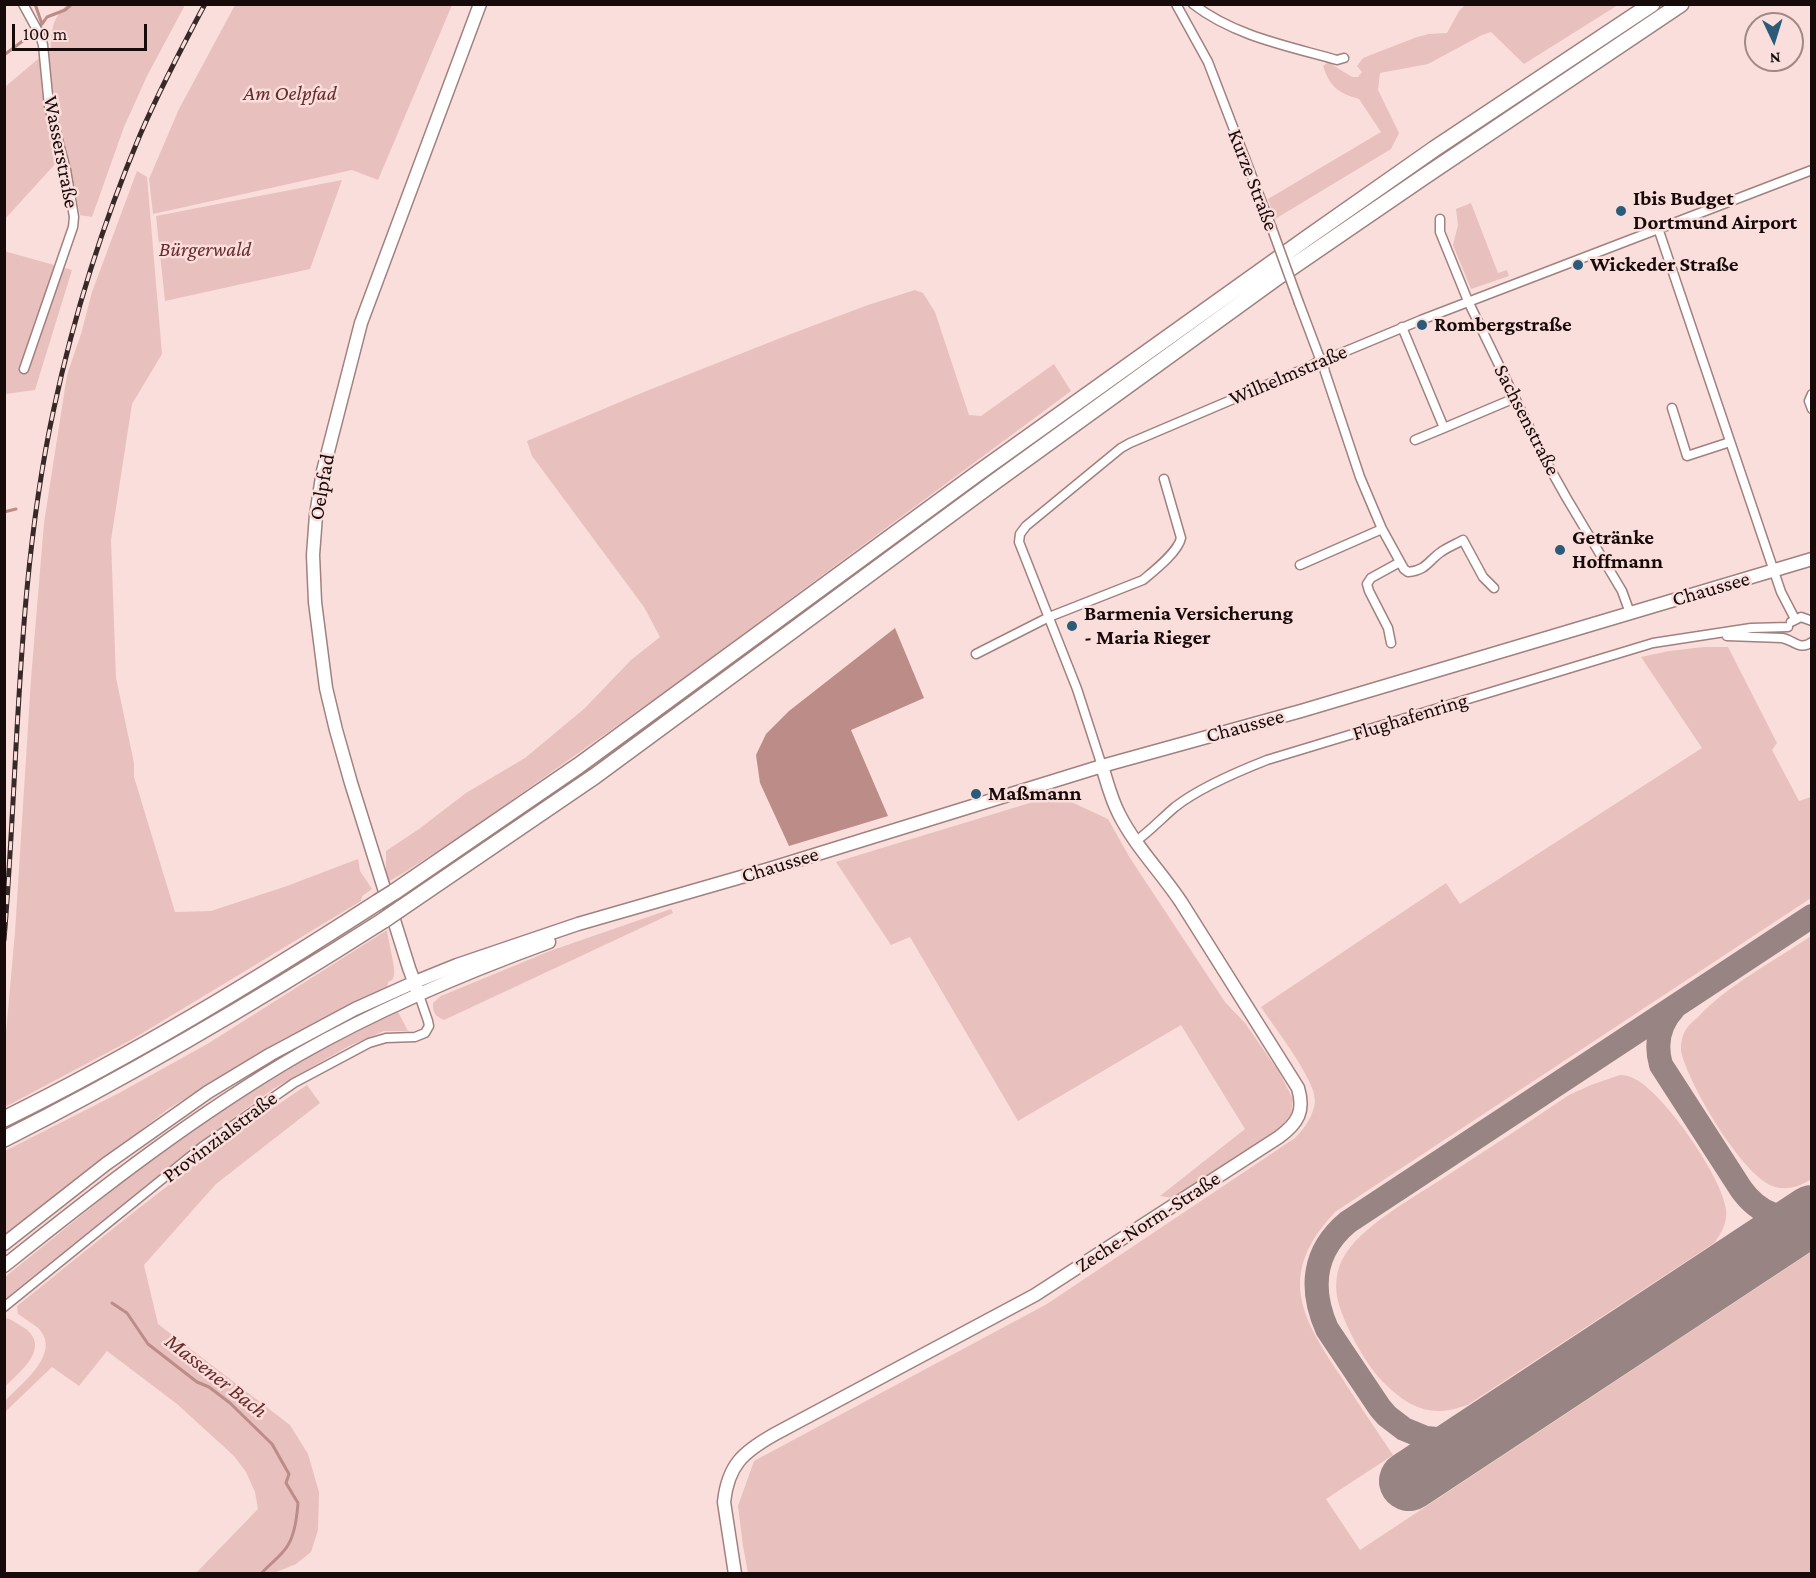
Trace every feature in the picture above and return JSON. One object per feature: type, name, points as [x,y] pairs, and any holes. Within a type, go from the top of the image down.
[{"type":"highway","points":[[4,1119],[135,1050],[228,996],[394,892],[587,759],[978,473],[1307,238],[1434,149],[1652,4]]},
{"type":"highway","points":[[4,1139],[165,1054],[384,920],[595,776],[1279,276],[1681,4]]},
{"type":"main road","name":"Oelpfad","points":[[415,982],[336,730],[326,688],[315,602],[313,555],[323,471],[361,323],[480,4]]},
{"type":"main road","name":"Chaussee","points":[[415,982],[516,944],[578,924],[679,896],[1102,766],[1300,711],[1812,559]]},
{"type":"main road","name":"Zeche-Norm-Straße","points":[[735,1574],[724,1502],[725,1491],[733,1468],[749,1450],[1035,1295],[1279,1137],[1293,1125],[1298,1117],[1301,1098],[1298,1088],[1181,902],[1119,814],[1102,766]]},
{"type":"main road","name":"Chaussee","points":[[419,995],[498,961],[679,896]]},
{"type":"main road","name":"Provinzialstraße","points":[[4,1244],[106,1164],[208,1092],[313,1031],[415,982],[419,995],[359,1022],[244,1088],[153,1149],[4,1266]]},
{"type":"street","name":"Wasserstraße","points":[[23,4],[40,35],[50,106],[66,170],[74,217],[67,246],[24,369]]},
{"type":"street","name":"Kurze Straße","points":[[1176,4],[1208,62],[1322,359]]},
{"type":"street","points":[[1193,4],[1213,18],[1254,36],[1337,60],[1344,58]]},
{"type":"street","name":"Wilhelmstraße","points":[[1102,766],[1077,689],[1019,542],[1020,534],[1026,526],[1123,446],[1311,366],[1322,359],[1812,170]]},
{"type":"street","name":"Sachsenstraße","points":[[1440,219],[1440,232],[1468,302],[1560,486],[1622,591],[1629,613]]},
{"type":"street","points":[[1658,228],[1781,592],[1795,619]]},
{"type":"street","points":[[1402,327],[1444,428]]},
{"type":"street","points":[[1322,359],[1360,477],[1382,529],[1406,571],[1410,572],[1430,563],[1441,552],[1463,540],[1483,577],[1494,588]]},
{"type":"street","points":[[1812,394],[1809,401],[1812,409]]},
{"type":"street","points":[[1415,440],[1515,398]]},
{"type":"street","points":[[1672,408],[1687,456],[1730,442]]},
{"type":"street","points":[[976,654],[1049,618],[1143,580],[1180,544],[1181,538],[1164,479]]},
{"type":"street","points":[[1300,565],[1382,529]]},
{"type":"street","points":[[1391,643],[1388,628],[1367,584],[1371,578],[1400,562]]},
{"type":"street","points":[[1789,639],[1788,627],[1795,619],[1801,617],[1812,621]]},
{"type":"street","name":"Flughafenring","points":[[1136,841],[1152,830],[1176,807],[1214,784],[1268,760],[1631,650],[1675,639],[1751,628],[1788,627]]},
{"type":"street","name":"Flughafenring","points":[[1703,635],[1789,639],[1793,644],[1799,646],[1806,646],[1812,642]]},
{"type":"street","name":"Provinzialstraße","points":[[4,1307],[202,1147],[294,1083],[369,1043],[386,1038],[415,1037],[425,1033],[429,1026],[419,995]]},
{"type":"green space","points":[[67,5],[185,5],[147,76],[124,127],[92,217],[80,215],[66,152],[5,219],[5,87],[51,48],[54,24]]},
{"type":"green space","name":"Am Oelpfad","points":[[235,5],[452,5],[378,180],[352,170],[153,214],[149,179],[179,109]]},
{"type":"green space","points":[[1465,5],[1618,5],[1524,64],[1491,32],[1428,64],[1380,73],[1378,90],[1399,133],[1391,149],[1275,219],[1268,199],[1381,132],[1359,99],[1336,88],[1323,66],[1328,62],[1352,77],[1358,77],[1362,72],[1357,66],[1363,58],[1417,37],[1447,33],[1459,11]]},
{"type":"green space","points":[[137,171],[147,177],[162,354],[132,404],[111,540],[116,678],[134,763],[134,777],[175,912],[211,911],[358,859],[360,871],[372,889],[362,896],[361,901],[131,1040],[5,1107],[5,1044],[44,523],[67,375],[92,292]]},
{"type":"green space","name":"Bürgerwald","points":[[342,180],[310,269],[165,301],[156,216]]},
{"type":"green space","points":[[1471,203],[1498,273],[1507,270],[1509,276],[1471,289],[1453,245],[1458,225],[1456,209]]},
{"type":"green space","points":[[4,251],[72,270],[35,390],[5,394]]},
{"type":"green space","points":[[915,290],[923,293],[935,312],[969,415],[981,416],[1054,364],[1071,391],[670,688],[467,832],[388,882],[386,851],[466,793],[525,758],[585,708],[631,660],[660,637],[644,607],[532,456],[527,441],[783,337]]},
{"type":"green space","points":[[1704,647],[1728,647],[1777,743],[1772,750],[1799,801],[1811,797],[1811,898],[1335,1212],[1317,1234],[1306,1255],[1301,1274],[1301,1294],[1305,1313],[1326,1353],[1393,1455],[1326,1499],[1360,1550],[1811,1252],[1811,1573],[748,1573],[738,1506],[754,1461],[1047,1304],[1295,1138],[1311,1116],[1315,1101],[1314,1092],[1302,1067],[1261,1007],[1446,883],[1460,904],[1702,748],[1641,657]]},
{"type":"green space","points":[[1056,795],[1108,819],[1130,858],[1225,1002],[1245,1023],[1279,1072],[1293,1099],[1291,1114],[1281,1127],[1173,1198],[1160,1196],[1245,1129],[1181,1025],[1018,1121],[910,937],[891,945],[836,862]]},
{"type":"green space","points":[[671,909],[673,913],[444,1020],[434,1012],[433,1003],[441,996],[550,951]]},
{"type":"green space","points":[[387,930],[394,972],[393,979],[388,982],[387,990],[285,1038],[168,1109],[5,1236],[5,1151],[119,1093],[209,1043]]},
{"type":"green space","points":[[1811,936],[1811,1179],[1798,1186],[1782,1188],[1772,1186],[1760,1178],[1732,1148],[1706,1108],[1687,1070],[1681,1044],[1687,1028],[1724,994]]},
{"type":"green space","points":[[398,1012],[408,1031],[384,1031],[349,1046],[273,1089],[192,1148],[5,1299],[5,1277],[156,1155],[229,1106],[322,1049]]},
{"type":"green space","points":[[1620,1075],[1633,1078],[1660,1099],[1703,1157],[1722,1195],[1726,1209],[1725,1223],[1717,1239],[1469,1404],[1445,1411],[1434,1411],[1423,1409],[1403,1399],[1384,1383],[1370,1366],[1349,1330],[1339,1306],[1336,1282],[1342,1260],[1350,1247],[1361,1235],[1390,1213],[1569,1095]]},
{"type":"green space","points":[[307,1085],[320,1103],[216,1184],[144,1265],[158,1324],[290,1425],[308,1454],[319,1492],[318,1530],[311,1552],[296,1564],[274,1573],[196,1573],[258,1509],[255,1492],[246,1472],[234,1456],[177,1404],[107,1351],[79,1386],[52,1367],[5,1412],[5,1401],[37,1368],[46,1348],[44,1338],[38,1328],[18,1314],[17,1306],[195,1164]]},
{"type":"green space","points":[[5,1318],[26,1329],[33,1337],[35,1345],[30,1360],[5,1387]]},
{"type":"shaded area","points":[[895,628],[924,698],[851,730],[888,816],[789,846],[760,783],[756,755],[766,734],[789,711]]},
{"type":"waterway","points":[[35,4],[42,24]]},
{"type":"waterway","points":[[4,55],[28,37],[47,17],[65,10],[72,4]]},
{"type":"waterway","points":[[4,512],[16,509]]},
{"type":"waterway","name":"Massener Bach","points":[[112,1303],[127,1313],[148,1344],[197,1382],[209,1387],[230,1403],[272,1444],[289,1474],[286,1483],[298,1503],[294,1530],[285,1549],[261,1574]]},
{"type":"taxiway","points":[[1490,1428],[1469,1437],[1446,1440],[1426,1438],[1404,1429],[1387,1416],[1327,1329],[1321,1314],[1317,1285],[1318,1271],[1327,1245],[1348,1222],[1812,916]]},
{"type":"taxiway","points":[[1674,1008],[1665,1021],[1660,1035],[1658,1049],[1661,1065],[1741,1189],[1755,1204],[1772,1214],[1791,1217],[1812,1213]]},
{"type":"runway","points":[[1409,1481],[1812,1215]]},
{"type":"railway","points":[[4,940],[25,606],[32,540],[54,408],[80,304],[114,202],[147,119],[205,4]]},
{"type":"place","name":"Ibis Budget Dortmund Airport","points":[[1621,211]]},
{"type":"place","name":"Wickeder Straße","points":[[1578,265]]},
{"type":"place","name":"Rombergstraße","points":[[1422,325]]},
{"type":"place","name":"Getränke Hoffmann","points":[[1560,550]]},
{"type":"place","name":"Barmenia Versicherung - Maria Rieger","points":[[1072,626]]},
{"type":"place","name":"Maßmann","points":[[976,794]]}]
